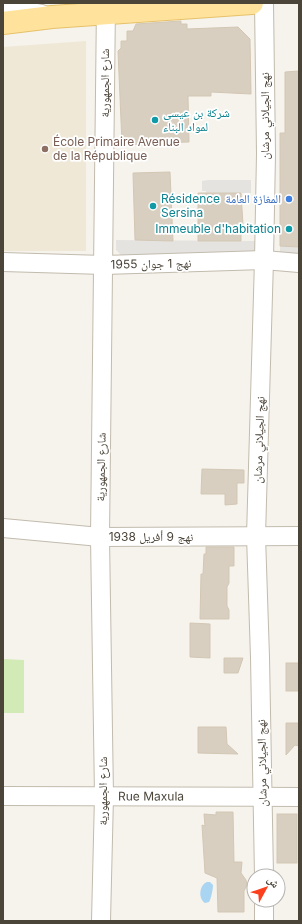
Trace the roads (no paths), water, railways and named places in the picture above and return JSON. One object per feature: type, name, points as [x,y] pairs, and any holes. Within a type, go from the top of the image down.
[{"type":"main road","points":[[4,20],[52,17],[106,8],[252,3]]},
{"type":"street","name":"نهج الجيلاني مرشان","points":[[264,3],[266,147],[256,536],[264,868]]},
{"type":"street","name":"شارع الجمهورية","points":[[101,921],[104,796],[100,537],[106,8]]},
{"type":"street","name":"نهج 1 جوان 1955","points":[[3,262],[104,264],[264,260],[299,263]]},
{"type":"street","name":"نهج 9 أفريل 1938","points":[[3,528],[100,537],[299,536]]},
{"type":"street","name":"Rue Maxula","points":[[3,796],[299,797]]},
{"type":"street","points":[[264,908],[264,921]]},
{"type":"water","points":[[207,882],[210,882],[213,887],[210,901],[205,903],[201,898],[200,892],[202,886]]},
{"type":"place","name":"شركة بن عيسى لمواد البناء","points":[[155,120]]},
{"type":"place","name":"École Primaire Avenue de la République","points":[[45,149]]},
{"type":"place","name":"المغازة العامة","points":[[289,199]]},
{"type":"place","name":"Résidence Sersina","points":[[153,206]]},
{"type":"place","name":"Immeuble d'habitation","points":[[289,229]]}]
